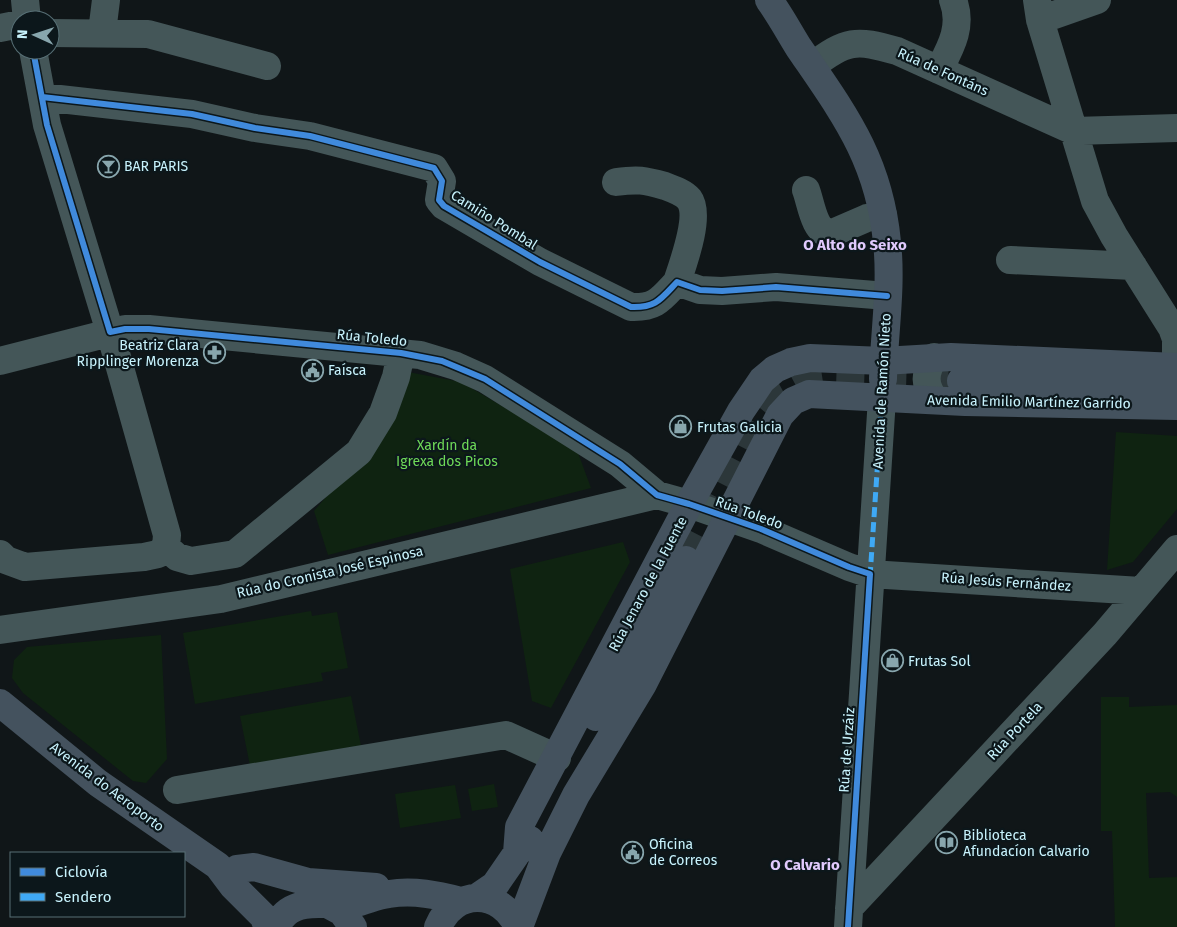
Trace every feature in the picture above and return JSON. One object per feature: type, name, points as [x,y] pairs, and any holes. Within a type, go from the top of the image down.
[{"type":"main road","name":"Avenida de Ramón Nieto","points":[[769,0],[847,118],[862,146],[883,215],[887,244],[887,296],[882,398]]},
{"type":"main road","name":"Rúa Jenaro de la Fuente","points":[[517,853],[519,826],[557,758],[689,504],[741,411],[762,380],[790,362],[810,358],[883,361]]},
{"type":"main road","points":[[883,361],[934,358],[1174,383]]},
{"type":"main road","name":"Avenida Emilio Martínez Garrido","points":[[962,380],[1174,383]]},
{"type":"main road","name":"Avenida Emilio Martínez Garrido","points":[[882,398],[935,400],[1174,383]]},
{"type":"main road","name":"Rúa Jenaro de la Fuente","points":[[519,927],[550,848],[590,770],[643,684],[780,416],[793,401],[809,394],[882,398]]},
{"type":"main road","points":[[625,674],[686,560]]},
{"type":"main road","name":"Rúa Jenaro de la Fuente","points":[[590,770],[625,674]]},
{"type":"main road","name":"Rúa Jenaro de la Fuente","points":[[438,927],[450,908],[469,900],[495,885],[517,853],[535,834],[604,703],[625,674]]},
{"type":"main road","name":"Avenida do Aeroporto","points":[[0,703],[98,783],[227,868],[269,887],[319,904]]},
{"type":"main road","points":[[227,868],[263,869],[308,882],[374,886],[388,894]]},
{"type":"main road","name":"Avenida do Aeroporto","points":[[227,868],[233,886],[263,916],[268,927]]},
{"type":"main road","points":[[276,927],[285,914],[319,904],[356,903],[388,894],[430,893],[469,900],[488,899],[507,909],[519,927]]},
{"type":"main road","points":[[319,904],[342,912],[353,927]]},
{"type":"street","points":[[102,32],[106,0]]},
{"type":"street","points":[[940,70],[958,31],[957,9],[953,0]]},
{"type":"street","points":[[1096,0],[1038,10],[1095,201],[1172,328],[1176,339],[1174,383]]},
{"type":"street","points":[[60,33],[148,34],[267,66]]},
{"type":"street","name":"Rúa de Fontáns","points":[[812,66],[833,50],[854,43],[874,45],[897,51],[1074,131]]},
{"type":"street","points":[[0,554],[6,560],[25,567],[144,557],[158,554],[166,547],[167,535],[110,332],[48,125],[35,60]]},
{"type":"street","name":"Camiño Pombal","points":[[42,97],[192,114],[256,128],[310,136],[434,168],[442,181],[439,200],[444,206],[540,262],[631,307],[645,308],[655,304],[677,282],[688,246],[693,212],[689,199],[675,190],[640,179],[616,182]]},
{"type":"street","points":[[1074,131],[1177,128]]},
{"type":"street","points":[[806,190],[819,228],[825,233],[830,234],[867,218],[883,215]]},
{"type":"street","points":[[1010,260],[1133,266]]},
{"type":"street","points":[[677,282],[700,290],[722,291],[776,288],[887,296]]},
{"type":"street","name":"Rúa Toledo","points":[[0,361],[125,329],[149,329],[401,353],[442,361],[485,379],[620,464],[657,495],[761,529],[849,568],[870,574]]},
{"type":"street","points":[[166,547],[177,557],[192,561],[235,554],[358,452],[384,413],[396,377],[401,353]]},
{"type":"street","points":[[934,358],[926,378],[929,392],[935,400]]},
{"type":"street","name":"Avenida de Ramón Nieto","points":[[870,574],[882,398]]},
{"type":"street","name":"Rúa do Cronista José Espinosa","points":[[0,630],[221,598],[657,495]]},
{"type":"street","name":"Rúa Portela","points":[[848,918],[1105,634],[1177,550]]},
{"type":"street","name":"Rúa Jesús Fernández","points":[[870,574],[1141,591]]},
{"type":"street","name":"Rúa de Urzáiz","points":[[848,918],[870,574]]},
{"type":"street","points":[[177,790],[506,735],[557,758]]},
{"type":"green space","name":"Xardín da Igrexa dos Picos","points":[[408,372],[461,382],[577,450],[591,488],[328,555],[314,511],[381,433]]},
{"type":"green space","points":[[1116,432],[1177,436],[1177,509],[1133,562],[1107,570]]},
{"type":"green space","points":[[623,542],[630,562],[551,708],[532,701],[510,569]]},
{"type":"green space","points":[[311,611],[312,616],[337,612],[348,668],[321,673],[323,681],[195,704],[183,633]]},
{"type":"green space","points":[[161,635],[167,759],[146,783],[133,781],[23,693],[12,678],[14,660],[27,647]]},
{"type":"green space","points":[[351,696],[362,751],[251,771],[240,716]]},
{"type":"green space","points":[[1101,697],[1129,697],[1129,707],[1177,705],[1177,797],[1170,792],[1146,793],[1149,878],[1177,877],[1177,927],[1115,927],[1112,831],[1101,831]]},
{"type":"green space","points":[[494,784],[498,807],[472,811],[468,789]]},
{"type":"green space","points":[[455,785],[461,818],[400,828],[395,794]]},
{"type":"tunnel","points":[[686,560],[760,417],[778,394],[800,382],[833,377],[961,381]]},
{"type":"marked path","points":[[870,577],[882,398]]},
{"type":"cycle path","points":[[35,60],[47,125],[110,332],[125,329],[149,329],[401,353],[442,361],[485,379],[620,464],[657,495],[761,529],[849,567],[870,574],[848,927]]},
{"type":"cycle path","points":[[42,97],[192,114],[255,128],[310,136],[434,168],[442,181],[439,200],[444,206],[540,262],[631,307],[652,304],[662,298],[677,282],[700,290],[722,291],[776,287],[887,296]]},
{"type":"place","name":"BAR PARIS","points":[[108,166]]},
{"type":"place","name":"Beatriz Clara Ripplinger Morenza","points":[[215,353]]},
{"type":"place","name":"Faísca","points":[[312,370]]},
{"type":"place","name":"Frutas Galicia","points":[[681,427]]},
{"type":"place","name":"Frutas Sol","points":[[892,661]]},
{"type":"place","name":"Biblioteca Afundacíon Calvario","points":[[947,843]]},
{"type":"place","name":"Oficina de Correos","points":[[633,852]]},
{"type":"district","name":"O Alto do Seixo","points":[[855,245]]},
{"type":"district","name":"O Calvario","points":[[805,865]]}]
